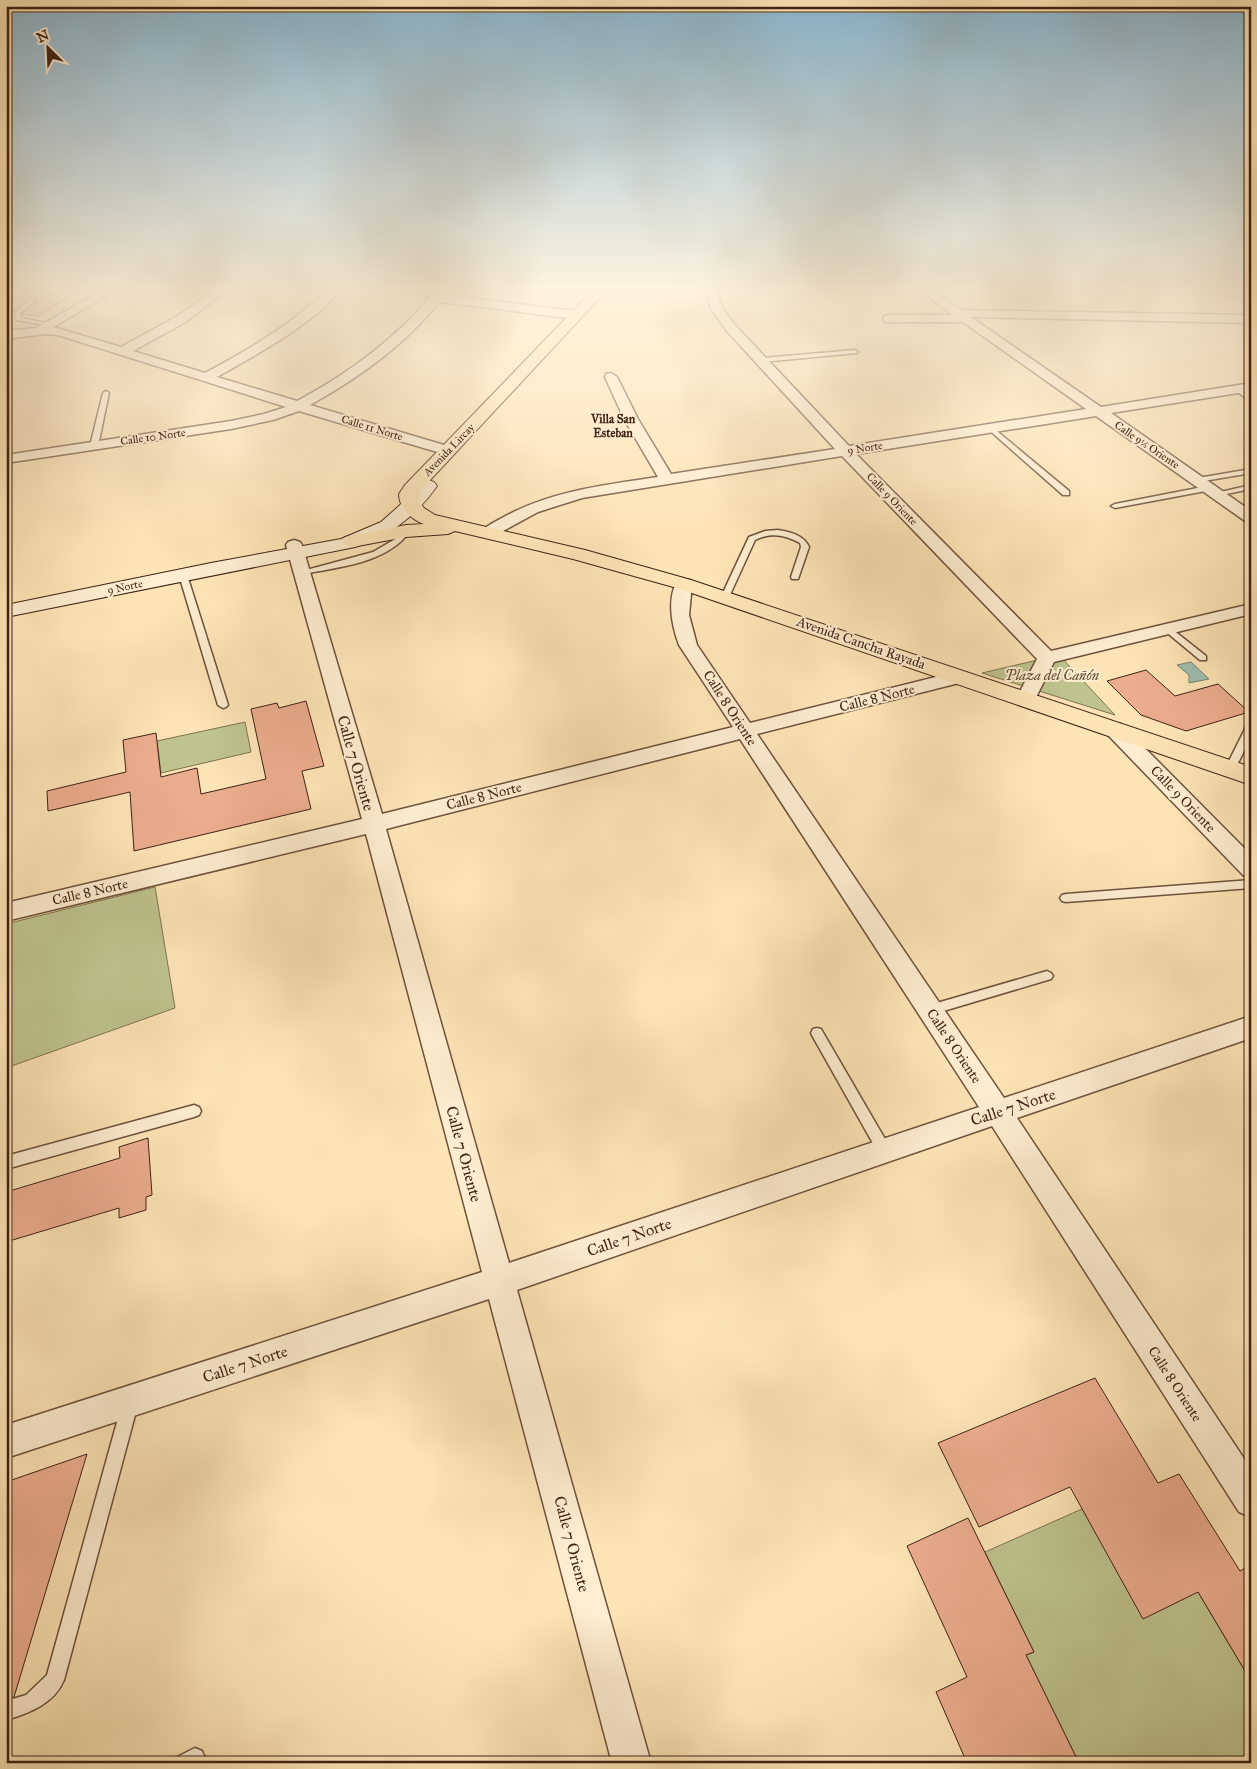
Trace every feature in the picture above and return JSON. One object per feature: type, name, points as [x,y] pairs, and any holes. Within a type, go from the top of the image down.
[{"type":"main road","name":"Avenida Lircay","points":[[398,527],[420,487],[449,451],[525,370]]},
{"type":"main road","name":"Avenida Lircay","points":[[347,536],[420,487]]},
{"type":"main road","name":"Avenida Cancha Rayada","points":[[420,487],[428,519],[578,554],[684,584],[1240,772]]},
{"type":"main road","name":"Avenida Cancha Rayada","points":[[420,487],[438,514],[465,528]]},
{"type":"main road","points":[[347,536],[440,522]]},
{"type":"main road","points":[[398,527],[465,528]]},
{"type":"main road","name":"9 Norte","points":[[6,611],[243,562],[298,558],[347,536]]},
{"type":"street","name":"Calle 11 Norte","points":[[178,370],[449,451]]},
{"type":"street","points":[[205,378],[220,370]]},
{"type":"street","name":"Calle 10 Norte","points":[[6,459],[250,422],[282,413],[298,406],[355,370]]},
{"type":"street","name":"Calle 9 Oriente","points":[[770,370],[845,452],[1047,658]]},
{"type":"street","name":"Calle 9½ Oriente","points":[[1038,370],[1251,518]]},
{"type":"street","points":[[611,377],[635,426],[667,480]]},
{"type":"street","name":"9 Norte","points":[[488,533],[522,512],[554,500],[667,480],[1251,387]]},
{"type":"street","name":"Calle 7 Oriente","points":[[298,558],[374,824],[632,1763]]},
{"type":"street","name":"Calle 8 Oriente","points":[[684,584],[679,612],[683,633],[745,731],[998,1112],[1251,1500]]},
{"type":"street","points":[[1026,699],[1047,658],[1251,609]]},
{"type":"street","name":"Calle 8 Norte","points":[[6,912],[374,824],[960,677]]},
{"type":"street","name":"Calle 9 Oriente","points":[[1114,730],[1251,869]]},
{"type":"street","name":"Calle 7 Norte","points":[[6,1442],[499,1281],[1251,1028]]},
{"type":"lane","points":[[1236,389],[1251,399]]},
{"type":"lane","points":[[94,446],[106,393]]},
{"type":"lane","points":[[990,428],[1066,492]]},
{"type":"lane","points":[[1115,506],[1207,487],[1251,471]]},
{"type":"lane","points":[[1207,487],[1251,487]]},
{"type":"lane","points":[[298,558],[384,550],[403,538],[398,527]]},
{"type":"lane","points":[[725,597],[750,543],[759,534],[781,533],[803,542],[805,547],[795,577]]},
{"type":"lane","points":[[183,575],[223,705]]},
{"type":"lane","points":[[1168,628],[1203,658]]},
{"type":"lane","points":[[1240,772],[1251,727]]},
{"type":"lane","points":[[1066,898],[1251,884]]},
{"type":"lane","points":[[930,1010],[1047,976]]},
{"type":"lane","points":[[816,1033],[884,1150]]},
{"type":"lane","points":[[6,1163],[194,1111]]},
{"type":"lane","points":[[6,1712],[32,1702],[56,1680],[131,1401]]},
{"type":"green space","name":"Plaza del Cañón","points":[[1059,655],[1115,715],[982,673]]},
{"type":"green space","points":[[245,722],[251,752],[161,773],[157,741]]},
{"type":"green space","points":[[155,887],[175,1008],[6,1068],[6,924]]},
{"type":"green space","points":[[1082,1509],[1198,1592],[1251,1681],[1251,1763],[1079,1763],[1026,1655],[1034,1652],[985,1552]]},
{"type":"shaded area","points":[[1191,662],[1209,679],[1189,683],[1189,675],[1177,665]]},
{"type":"building","points":[[1146,670],[1175,696],[1218,684],[1249,712],[1186,731],[1141,715],[1107,681]]},
{"type":"building","points":[[306,701],[324,766],[302,771],[311,809],[134,851],[130,792],[48,811],[47,791],[126,772],[123,740],[156,733],[161,777],[197,768],[201,794],[266,779],[251,709],[277,703],[279,708]]},
{"type":"building","points":[[148,1138],[152,1195],[146,1197],[146,1210],[119,1218],[119,1208],[6,1242],[6,1192],[120,1158],[119,1147]]},
{"type":"building","points":[[1095,1378],[1158,1483],[1179,1474],[1240,1571],[1251,1565],[1251,1681],[1198,1592],[1143,1619],[1070,1487],[979,1527],[938,1443]]},
{"type":"building","points":[[87,1454],[14,1697],[6,1699],[6,1482]]},
{"type":"building","points":[[968,1518],[1034,1652],[1026,1655],[1079,1763],[967,1763],[936,1692],[967,1677],[907,1546]]},
{"type":"district","name":"Villa San Esteban","points":[[613,426]]}]
